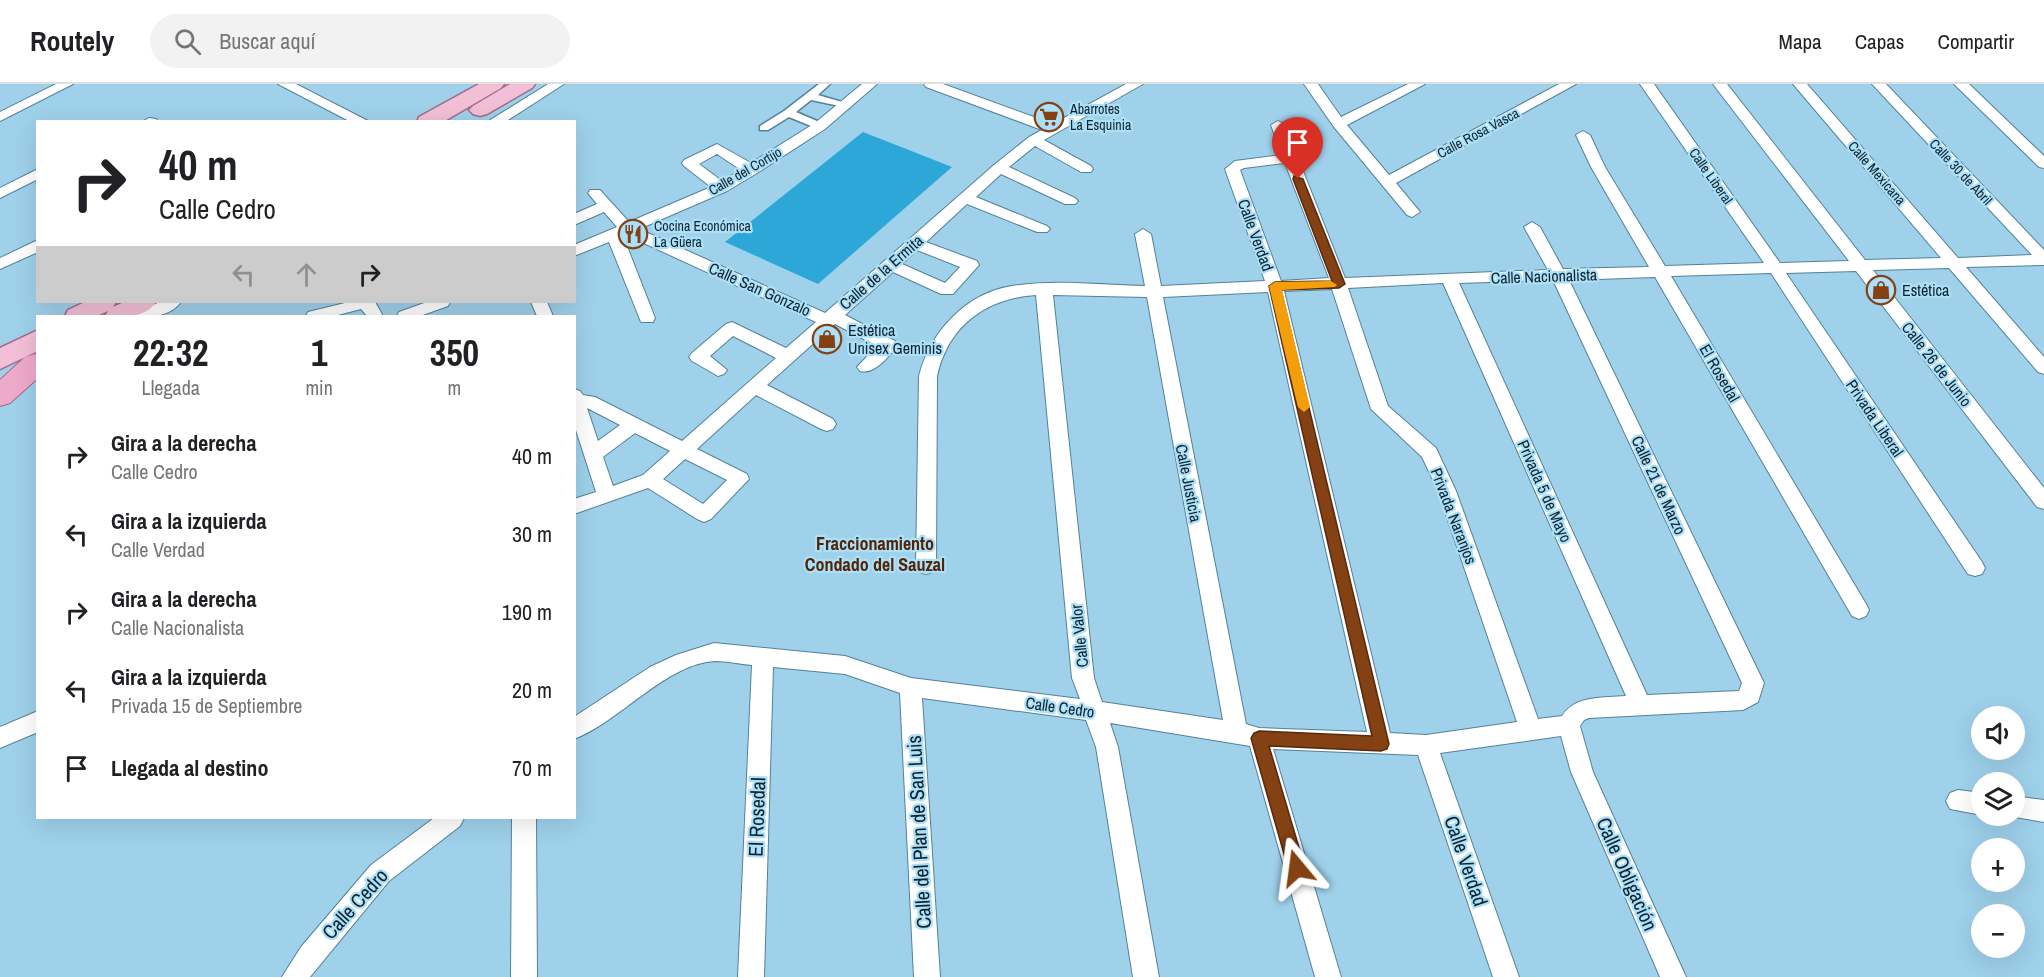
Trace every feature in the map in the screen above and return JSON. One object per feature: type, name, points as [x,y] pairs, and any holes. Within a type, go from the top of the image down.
[{"type":"highway","points":[[0,396],[36,356]]},
{"type":"main road","points":[[431,120],[494,84]]},
{"type":"main road","points":[[462,120],[525,84]]},
{"type":"main road","points":[[79,315],[102,303]]},
{"type":"main road","points":[[119,315],[141,303]]},
{"type":"main road","points":[[0,360],[36,355]]},
{"type":"main road","points":[[0,383],[36,356]]},
{"type":"street","points":[[0,117],[66,84]]},
{"type":"street","points":[[285,84],[359,120]]},
{"type":"street","points":[[497,120],[557,84]]},
{"type":"street","points":[[764,128],[788,113],[825,84]]},
{"type":"street","name":"Calle del Cortijo","points":[[576,250],[722,188],[820,126],[870,84]]},
{"type":"street","points":[[931,84],[1053,129]]},
{"type":"street","points":[[1102,84],[1130,88]]},
{"type":"street","points":[[1311,84],[1339,124],[1412,213]]},
{"type":"street","points":[[1339,124],[1418,84]]},
{"type":"street","name":"Calle Rosa Vasca","points":[[1387,182],[1569,84]]},
{"type":"street","name":"Calle Liberal","points":[[1647,84],[1775,268]]},
{"type":"street","name":"Calle 26 de Junio","points":[[1720,84],[2044,502]]},
{"type":"street","name":"Calle Mexicana","points":[[1800,84],[2044,368]]},
{"type":"street","name":"Calle 30 de Abril","points":[[1879,84],[2044,260]]},
{"type":"street","points":[[1961,84],[2044,164]]},
{"type":"street","name":"Calle de la Ermita","points":[[576,506],[650,480],[756,387],[829,317],[999,168],[1034,140],[1130,88]]},
{"type":"street","points":[[810,96],[845,106]]},
{"type":"street","points":[[788,113],[820,126]]},
{"type":"street","name":"Privada Naranjos","points":[[1278,125],[1339,284],[1380,409],[1429,453],[1447,491],[1531,730]]},
{"type":"street","name":"El Rosedal","points":[[1583,135],[1598,167],[1859,610]]},
{"type":"street","points":[[1034,140],[1086,169]]},
{"type":"street","points":[[722,188],[689,163],[717,148],[752,170]]},
{"type":"street","name":"Calle Verdad","points":[[1289,158],[1240,164],[1232,169],[1275,286],[1381,744]]},
{"type":"street","points":[[999,168],[1070,201]]},
{"type":"street","points":[[0,194],[36,174]]},
{"type":"street","points":[[595,193],[606,206],[620,232],[647,318]]},
{"type":"street","points":[[966,198],[1042,229]]},
{"type":"street","points":[[576,220],[606,206]]},
{"type":"street","points":[[576,224],[591,244]]},
{"type":"street","name":"Calle 21 de Marzo","points":[[1532,227],[1559,276],[1753,683],[1750,695],[1743,700],[1640,704]]},
{"type":"street","name":"Calle San Gonzalo","points":[[620,232],[829,317],[889,345],[866,367]]},
{"type":"street","name":"Calle Justicia","points":[[1143,234],[1236,732]]},
{"type":"street","points":[[891,265],[947,290],[971,266],[915,243]]},
{"type":"street","points":[[0,264],[36,246]]},
{"type":"street","name":"Calle Nacionalista","points":[[926,566],[928,376],[933,355],[948,330],[975,306],[1012,291],[1044,289],[1154,292],[1449,278],[2044,260]]},
{"type":"street","name":"Privada Liberal","points":[[1775,268],[1975,568]]},
{"type":"street","name":"Privada 5 de Mayo","points":[[1449,278],[1640,704]]},
{"type":"street","name":"Calle Valor","points":[[1044,289],[1083,678],[1107,747],[1146,977]]},
{"type":"street","points":[[145,315],[171,303]]},
{"type":"street","points":[[408,315],[439,303]]},
{"type":"street","points":[[318,315],[362,304],[369,306],[374,315]]},
{"type":"street","points":[[718,370],[698,357],[732,328],[787,356]]},
{"type":"street","points":[[756,387],[827,424]]},
{"type":"street","points":[[607,496],[576,398],[590,401],[683,451],[740,478],[704,514],[650,480]]},
{"type":"street","points":[[594,454],[633,425]]},
{"type":"street","name":"Calle Cedro","points":[[576,728],[658,674],[684,661],[714,652],[844,665],[912,687],[1094,711],[1236,732],[1259,738],[1425,745],[1569,725]]},
{"type":"street","name":"El Rosedal","points":[[751,977],[763,657]]},
{"type":"street","name":"Calle del Plan de San Luis","points":[[912,687],[927,977]]},
{"type":"street","points":[[1569,725],[1576,713],[1589,708],[1640,704]]},
{"type":"street","points":[[0,738],[36,722]]},
{"type":"street","name":"Calle Obligación","points":[[1569,725],[1582,772],[1672,977]]},
{"type":"street","points":[[1259,738],[1328,977]]},
{"type":"street","name":"Calle Verdad","points":[[1425,745],[1506,977]]},
{"type":"street","points":[[1958,801],[1971,803]]},
{"type":"street","points":[[2025,808],[2044,811]]},
{"type":"street","name":"Calle Cedro","points":[[295,977],[380,873],[451,819]]},
{"type":"street","points":[[524,819],[524,977]]},
{"type":"shaded area","points":[[863,132],[952,167],[818,284],[725,242]]},
{"type":"slow traffic","points":[[1304,407],[1275,286],[1331,285]]},
{"type":"place","name":"Abarrotes La Esquinia","points":[[1049,117]]},
{"type":"place","name":"Cocina Económica La Güera","points":[[633,234]]},
{"type":"place","name":"Estética","points":[[1881,290]]},
{"type":"place","name":"Estética Unisex Geminis","points":[[827,339]]},
{"type":"district","name":"Fraccionamiento Condado del Sauzal","points":[[875,554]]},
{"type":"route","points":[[1297,868],[1259,738],[1381,744],[1275,286],[1339,284],[1298,179]]}]
